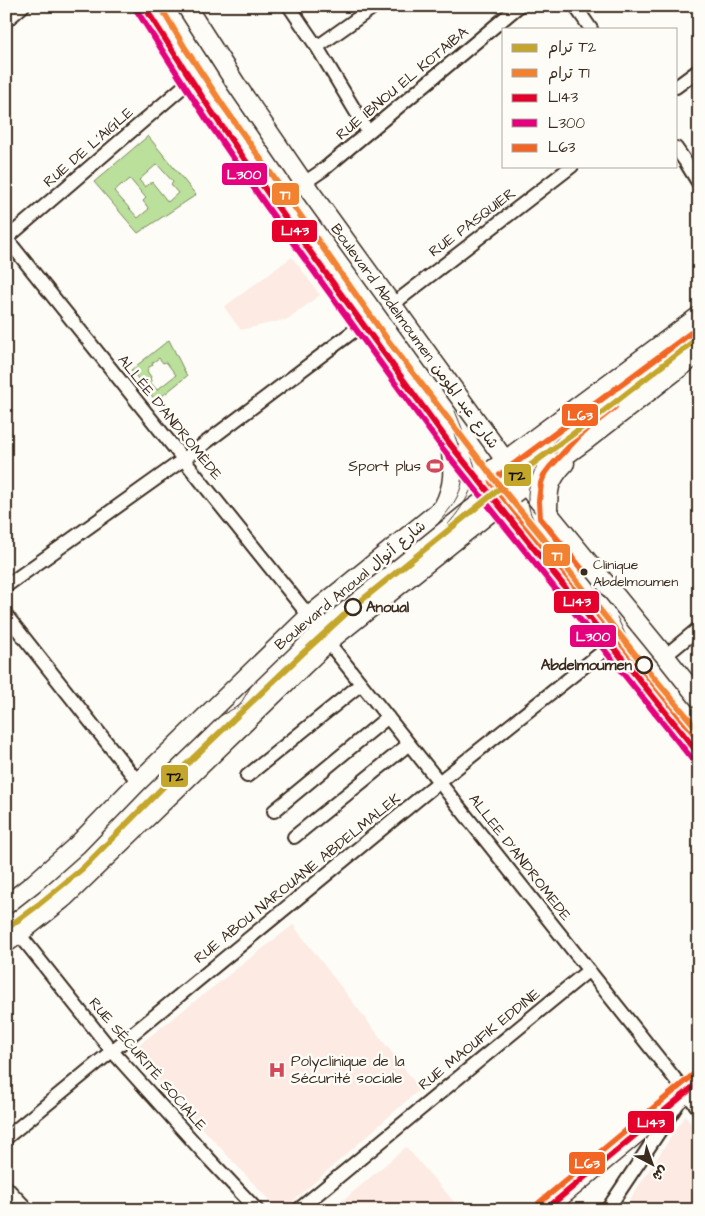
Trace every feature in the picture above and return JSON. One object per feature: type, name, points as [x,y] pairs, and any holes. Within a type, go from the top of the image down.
[{"type":"main road","points":[[144,6],[191,80],[269,194],[450,444],[699,754]]},
{"type":"main road","name":"Boulevard Abdelmoumen شارع عبد المومن","points":[[186,6],[236,84],[304,183],[505,460],[699,699]]},
{"type":"main road","name":"Boulevard Anoual شارع أنوال","points":[[6,905],[54,866],[309,616],[457,496],[699,316]]},
{"type":"main road","name":"Boulevard Anoual شارع أنوال","points":[[12,938],[64,898],[328,642],[525,485],[699,353]]},
{"type":"main road","points":[[548,514],[549,489],[552,479],[588,439]]},
{"type":"main road","points":[[442,509],[451,490],[452,462],[450,444]]},
{"type":"main road","points":[[545,1210],[692,1087]]},
{"type":"street","points":[[6,21],[23,6]]},
{"type":"street","points":[[289,6],[368,132]]},
{"type":"street","points":[[316,47],[376,6]]},
{"type":"street","name":"RUE IBNOU EL KOTAIBA","points":[[304,183],[323,170],[519,6]]},
{"type":"street","points":[[575,6],[590,28]]},
{"type":"street","points":[[678,86],[699,70]]},
{"type":"street","name":"RUE DE L'AIGLE","points":[[6,239],[191,80]]},
{"type":"street","points":[[678,151],[699,184]]},
{"type":"street","name":"RUE PASQUIER","points":[[392,305],[569,168]]},
{"type":"street","name":"ALLÉE D'ANDROMÈDE","points":[[6,239],[309,616]]},
{"type":"street","points":[[6,586],[184,459],[363,324]]},
{"type":"street","points":[[6,615],[138,782]]},
{"type":"street","points":[[665,656],[699,628]]},
{"type":"street","name":"ALLEE D'ANDROMEDE","points":[[328,642],[588,970],[692,1087],[699,1109]]},
{"type":"street","name":"RUE ABOU NAROUANE ABDELMALEK","points":[[6,1138],[440,782],[611,645]]},
{"type":"street","points":[[248,776],[362,684]]},
{"type":"street","points":[[274,811],[388,717]]},
{"type":"street","points":[[294,837],[409,744]]},
{"type":"street","name":"RUE SÉCURITÉ SOCIALE","points":[[12,938],[112,1052],[257,1210]]},
{"type":"street","name":"RUE MAOUFIK EDDINE","points":[[298,1210],[588,970]]},
{"type":"street","points":[[607,1210],[692,1087]]},
{"type":"street","points":[[6,1187],[28,1210]]},
{"type":"shaded area","points":[[292,257],[320,295],[288,319],[241,330],[224,307]]},
{"type":"shaded area","name":"Polyclinique de la Sécurité sociale","points":[[293,925],[420,1089],[283,1210],[278,1210],[131,1051]]},
{"type":"shaded area","points":[[685,1116],[699,1133],[699,1210],[623,1210]]},
{"type":"shaded area","points":[[406,1147],[461,1210],[332,1210]]},
{"type":"green space","points":[[148,136],[196,195],[138,233],[94,182]],"holes":[[[157,164],[173,182],[171,185],[178,193],[168,202],[152,182],[145,187],[139,180]],[[130,179],[146,198],[143,201],[149,209],[138,218],[114,191]]]},
{"type":"green space","points":[[169,340],[187,376],[156,401],[131,370]],"holes":[[[159,358],[163,363],[166,362],[176,375],[157,390],[151,383],[151,377],[147,371],[153,365],[152,363]]]},
{"type":"tram line","name":"T1","points":[[160,6],[222,104],[387,339],[495,480],[699,731]]},
{"type":"tram line","name":"T2","points":[[6,929],[82,869],[167,783],[352,608],[508,482],[699,337]]},
{"type":"tram line","points":[[543,538],[529,507],[528,495],[534,472],[555,440],[577,420],[595,409]]},
{"type":"tram line","points":[[427,546],[443,530],[465,502],[473,480],[474,465],[455,411]]},
{"type":"tram line","points":[[552,536],[539,509],[540,480],[550,467],[558,449],[600,414]]},
{"type":"tram line","points":[[436,526],[457,497],[463,476],[459,447],[447,418]]},
{"type":"tram line","points":[[617,617],[634,653]]},
{"type":"tram line","points":[[228,725],[251,686]]},
{"type":"tram line","points":[[220,716],[259,695]]},
{"type":"transit line","name":"L143","points":[[144,6],[212,112],[274,202],[450,444],[699,754]]},
{"type":"transit line","name":"L300","points":[[137,11],[205,117],[267,207],[443,449],[692,759]]},
{"type":"transit line","name":"L63","points":[[699,327],[491,482],[699,740]]},
{"type":"transit line","name":"L63","points":[[585,573],[540,518],[541,483],[550,467],[582,433],[615,407]]},
{"type":"transit line","name":"L63","points":[[539,1203],[693,1075]]},
{"type":"transit line","name":"L143","points":[[545,1210],[699,1082]]},
{"type":"place","name":"Sport plus","points":[[435,466]]},
{"type":"place","name":"Clinique Abdelmoumen","points":[[584,572]]},
{"type":"place","name":"Anoual","points":[[353,607]]},
{"type":"place","name":"Abdelmoumen","points":[[644,665]]},
{"type":"place","name":"Polyclinique de la Sécurité sociale","points":[[277,1070]]}]
